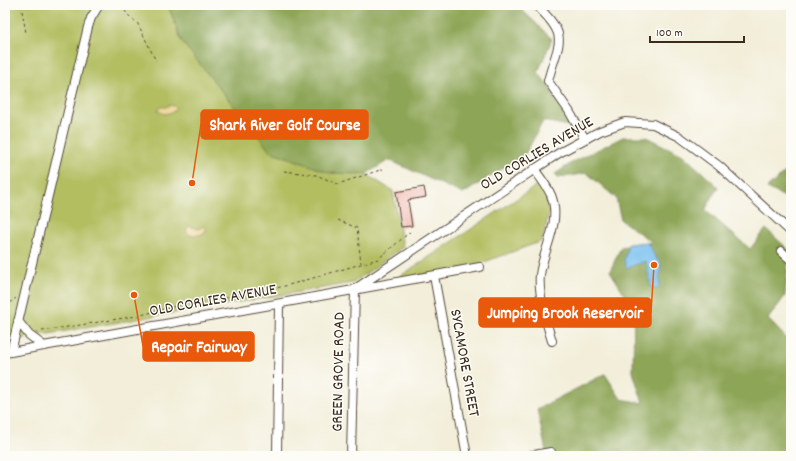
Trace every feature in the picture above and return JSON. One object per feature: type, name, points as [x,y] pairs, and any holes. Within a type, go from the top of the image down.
[{"type":"street","points":[[8,352],[25,293],[88,27],[99,5]]},
{"type":"street","points":[[536,5],[552,20],[560,40],[548,81],[569,111],[585,138]]},
{"type":"street","name":"OLD CORLIES AVENUE","points":[[355,289],[534,169],[585,138],[625,122],[647,123],[666,129],[698,149],[791,232]]},
{"type":"street","points":[[534,169],[550,194],[554,206],[555,217],[539,277],[546,322],[552,341]]},
{"type":"street","points":[[781,251],[791,260]]},
{"type":"street","name":"OLD CORLIES AVENUE","points":[[8,352],[480,267]]},
{"type":"street","name":"SYCAMORE STREET","points":[[434,276],[467,456]]},
{"type":"street","name":"GREEN GROVE ROAD","points":[[351,456],[355,289]]},
{"type":"street","points":[[277,456],[279,304]]},
{"type":"street","points":[[18,321],[23,329],[44,346]]},
{"type":"street","points":[[528,456],[551,452]]},
{"type":"path","points":[[21,5],[26,33]]},
{"type":"path","points":[[122,5],[127,14],[138,24],[156,61]]},
{"type":"path","points":[[284,171],[316,175],[338,184],[383,169]]},
{"type":"path","points":[[338,220],[357,228],[362,264]]},
{"type":"path","points":[[23,329],[31,332],[47,330],[137,316],[181,305],[258,293],[362,264],[383,256],[410,232]]},
{"type":"path","points":[[5,307],[25,293]]},
{"type":"green space","points":[[5,5],[168,5],[182,42],[330,173],[366,174],[393,191],[403,247],[353,283],[30,337],[5,343]]},
{"type":"green space","points":[[168,5],[517,5],[552,39],[538,72],[579,128],[543,121],[526,153],[463,194],[389,160],[366,174],[330,173],[270,151],[182,42]]},
{"type":"green space","points":[[623,137],[646,137],[683,155],[718,187],[705,210],[750,249],[766,229],[789,250],[785,296],[768,319],[791,343],[791,456],[547,456],[537,409],[605,374],[621,399],[643,403],[633,372],[634,309],[610,271],[621,247],[652,242],[621,220],[616,198],[587,173],[558,178],[555,174],[573,162]]},
{"type":"green space","points":[[791,167],[791,200],[767,188]]},
{"type":"green space","points":[[539,184],[551,205],[542,241],[471,267],[393,281]]},
{"type":"sand","points":[[170,105],[176,107],[173,112],[164,114],[157,110],[161,107]]},
{"type":"sand","points":[[189,226],[198,229],[204,226],[206,231],[200,235],[189,235],[186,230]]},
{"type":"water","points":[[647,242],[656,258],[661,263],[659,288],[651,288],[646,261],[627,268],[624,261],[628,244]]},
{"type":"building","points":[[424,187],[426,197],[408,200],[412,226],[401,227],[396,192]]},
{"type":"place","name":"Shark River Golf Course","points":[[192,183]]},
{"type":"place","name":"Jumping Brook Reservoir","points":[[654,265]]},
{"type":"place","name":"Repair Fairway","points":[[134,295]]}]
